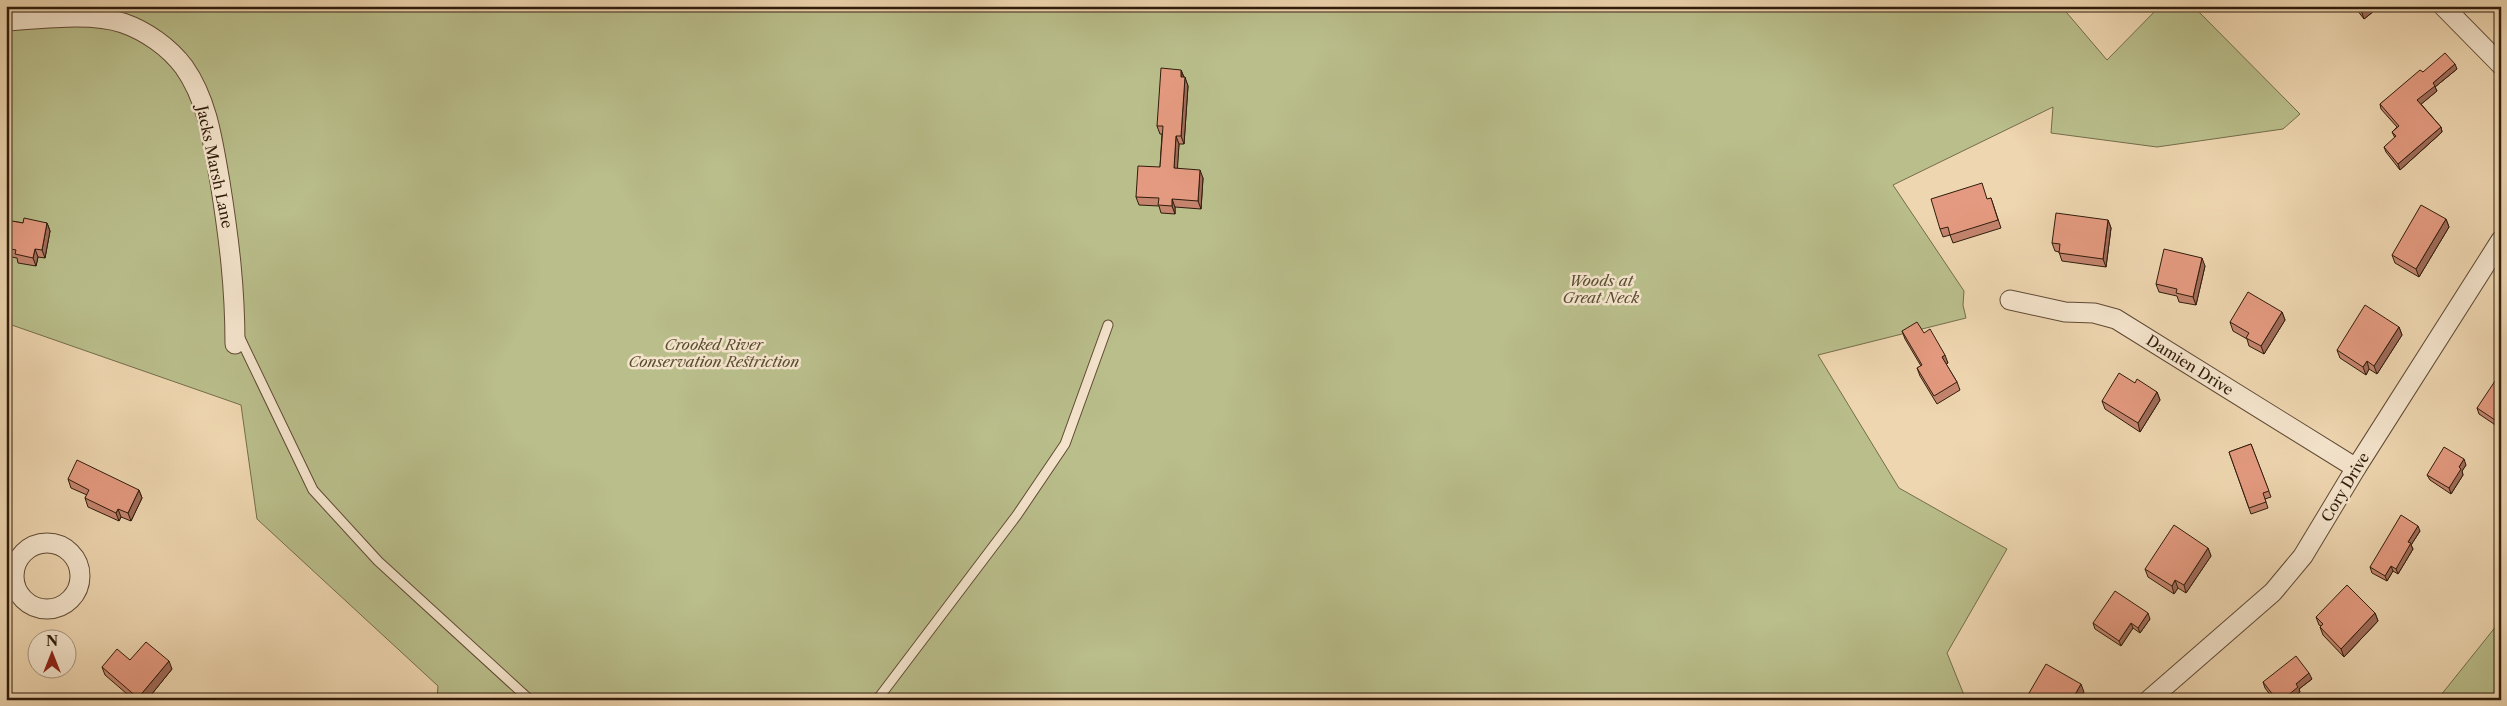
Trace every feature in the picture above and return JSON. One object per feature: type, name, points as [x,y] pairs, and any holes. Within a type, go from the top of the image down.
[{"type":"street","points":[[2443,6],[2501,65]]},
{"type":"street","name":"Jacks Marsh Lane","points":[[6,21],[96,18],[112,20],[136,29],[152,38],[167,49],[183,67],[201,100],[214,144],[230,244],[235,336]]},
{"type":"street","name":"Cory Drive","points":[[2149,700],[2273,592],[2303,556],[2356,468],[2501,240]]},
{"type":"street","name":"Damien Drive","points":[[2010,300],[2065,312],[2094,313],[2116,319],[2356,468]]},
{"type":"lane","points":[[877,700],[1017,515],[1065,444],[1108,326]]},
{"type":"lane","points":[[235,336],[313,490],[378,561],[530,700]]},
{"type":"green space","points":[[6,6],[2061,6],[2107,60],[2160,6],[2193,6],[2300,114],[2283,129],[2157,147],[2051,133],[2053,107],[1893,185],[1964,291],[1963,305],[1966,318],[1818,355],[1899,488],[2007,549],[1947,653],[1966,700],[437,700],[438,686],[257,519],[241,405],[6,323]]},
{"type":"green space","points":[[2501,620],[2501,700],[2437,700]]},
{"type":"building","points":[[2356,6],[2370,6],[2362,13]]},
{"type":"building","points":[[2445,53],[2455,64],[2433,83],[2435,86],[2417,100],[2441,127],[2398,164],[2384,147],[2396,136],[2392,132],[2399,126],[2380,104],[2420,70],[2423,72]]},
{"type":"building","points":[[1161,68],[1181,70],[1181,77],[1185,77],[1181,136],[1176,136],[1174,168],[1200,170],[1198,201],[1172,199],[1172,206],[1158,205],[1159,198],[1136,197],[1138,166],[1160,167],[1163,126],[1157,126]]},
{"type":"building","points":[[1982,183],[1987,199],[1991,198],[1998,220],[1950,235],[1948,227],[1940,229],[1931,199]]},
{"type":"building","points":[[2421,205],[2446,219],[2416,269],[2392,255]]},
{"type":"building","points":[[2056,213],[2108,220],[2103,259],[2059,253],[2060,244],[2052,243]]},
{"type":"building","points":[[24,218],[47,223],[42,250],[35,249],[33,258],[15,254],[16,250],[6,248],[6,220],[23,223]]},
{"type":"building","points":[[2164,249],[2202,258],[2193,297],[2176,293],[2177,289],[2156,284]]},
{"type":"building","points":[[2248,292],[2282,312],[2261,346],[2246,338],[2249,333],[2230,322]]},
{"type":"building","points":[[2365,305],[2399,327],[2374,366],[2367,361],[2363,367],[2337,350]]},
{"type":"building","points":[[1917,322],[1924,333],[1930,329],[1945,355],[1942,357],[1957,382],[1934,396],[1917,368],[1922,365],[1902,331]]},
{"type":"building","points":[[2119,373],[2135,383],[2137,379],[2157,392],[2138,423],[2102,401]]},
{"type":"building","points":[[2495,381],[2501,385],[2501,418],[2498,422],[2477,408]]},
{"type":"building","points":[[2251,444],[2269,491],[2263,493],[2266,502],[2249,508],[2229,452]]},
{"type":"building","points":[[2444,447],[2464,459],[2459,467],[2461,469],[2449,488],[2427,475]]},
{"type":"building","points":[[77,460],[139,490],[128,513],[118,509],[116,513],[85,498],[89,490],[68,479]]},
{"type":"building","points":[[2401,515],[2418,526],[2408,542],[2411,543],[2396,569],[2391,566],[2385,576],[2370,567]]},
{"type":"building","points":[[2174,525],[2208,548],[2184,585],[2175,580],[2172,586],[2145,569]]},
{"type":"building","points":[[2347,585],[2375,613],[2341,649],[2320,627],[2323,624],[2316,617]]},
{"type":"building","points":[[2115,591],[2148,613],[2138,628],[2131,623],[2119,641],[2093,623]]},
{"type":"building","points":[[146,642],[169,661],[138,698],[102,667],[117,649],[130,660]]},
{"type":"building","points":[[2296,656],[2309,673],[2296,684],[2298,687],[2282,700],[2277,700],[2263,682]]},
{"type":"building","points":[[2046,664],[2081,684],[2072,700],[2025,700]]},
{"type":"park label","name":"Woods at Great Neck","points":[[1601,288]]},
{"type":"park label","name":"Crooked River Conservation Restriction","points":[[714,352]]}]
